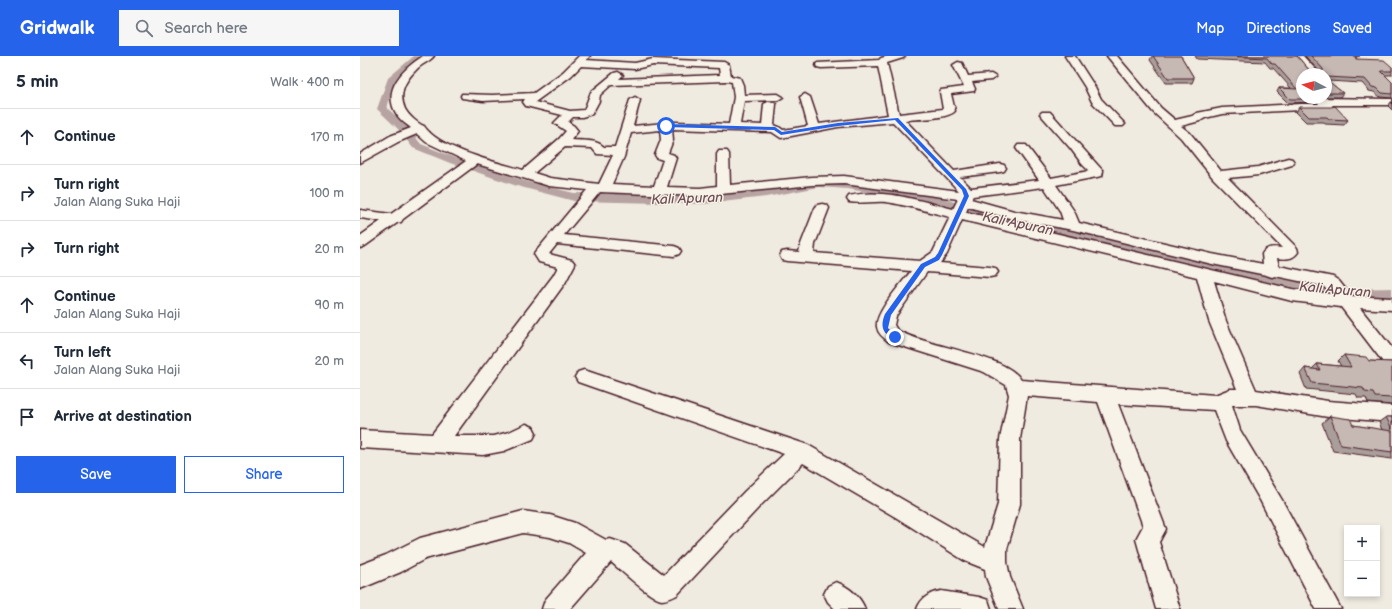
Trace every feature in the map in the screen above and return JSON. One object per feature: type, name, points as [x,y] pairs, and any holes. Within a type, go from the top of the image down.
[{"type":"street","points":[[429,56],[409,71],[398,86],[396,94],[399,108],[402,114],[430,139],[472,161],[550,182],[598,188],[700,192],[812,181],[844,180],[1073,226],[1162,248],[1272,272],[1321,280],[1333,285],[1392,361]]},
{"type":"street","points":[[598,56],[585,61],[528,103],[570,114],[582,114],[588,112],[594,101],[594,96],[602,87],[618,75],[624,66]]},
{"type":"street","points":[[821,65],[882,63],[884,60],[900,56]]},
{"type":"street","points":[[1070,56],[1090,87],[1096,100],[1119,124]]},
{"type":"street","points":[[1112,56],[1150,102],[1186,136],[1191,144],[1218,175],[1290,248],[1291,252],[1288,254],[1271,252],[1269,254],[1272,272]]},
{"type":"street","points":[[1298,56],[1309,68]]},
{"type":"street","points":[[585,61],[624,66],[637,66],[653,62],[726,60],[726,78]]},
{"type":"street","points":[[882,63],[892,111],[896,119],[965,190],[963,204],[940,254],[937,258],[923,266],[888,314],[885,321],[886,330],[895,337],[990,367],[1012,380],[1016,388],[1018,395],[1010,439],[1008,504],[996,549],[995,562],[998,577],[1011,609]]},
{"type":"street","points":[[627,130],[666,126],[768,128],[777,129],[781,134],[838,124],[896,119],[949,112],[944,93],[970,89],[958,65]]},
{"type":"street","points":[[965,79],[991,77]]},
{"type":"street","points":[[609,82],[726,78],[737,81],[739,98],[734,128]]},
{"type":"street","points":[[466,96],[486,99],[514,96],[536,96]]},
{"type":"street","points":[[805,97],[815,128]]},
{"type":"street","points":[[739,98],[774,101],[768,128]]},
{"type":"street","points":[[437,443],[566,268],[567,264],[544,258],[541,254],[582,204],[598,188],[620,151],[635,100]]},
{"type":"street","points":[[1332,100],[1392,102]]},
{"type":"street","points":[[1172,124],[1196,119],[1201,115],[1222,111],[1301,107],[1328,108],[1326,104]]},
{"type":"street","points":[[525,175],[561,143],[572,131],[570,128],[560,123],[570,114]]},
{"type":"street","points":[[963,204],[1048,182],[1097,173],[1097,170],[1086,161],[1075,146],[1046,114]]},
{"type":"street","points":[[659,191],[670,158],[661,155],[667,140],[666,126]]},
{"type":"street","points":[[360,159],[399,137],[417,129]]},
{"type":"street","points":[[561,143],[588,144],[595,145],[601,151],[620,151]]},
{"type":"street","points":[[1022,148],[1048,182],[1066,211],[1073,226]]},
{"type":"street","points":[[723,154],[724,190]]},
{"type":"street","points":[[360,243],[396,219],[449,177],[472,161]]},
{"type":"street","points":[[1218,175],[1259,171],[1288,162]]},
{"type":"street","points":[[950,175],[1000,168]]},
{"type":"street","points":[[854,199],[883,198],[963,204],[1046,235],[1292,296],[1392,304]]},
{"type":"street","points":[[806,256],[808,244],[822,208]]},
{"type":"street","points":[[360,214],[396,219]]},
{"type":"street","points":[[553,239],[674,251]]},
{"type":"street","points":[[787,256],[806,256],[990,272]]},
{"type":"street","points":[[1204,274],[1208,293],[1224,339],[1250,397]]},
{"type":"street","points":[[584,377],[802,451],[905,511],[973,553],[995,562]]},
{"type":"street","points":[[1016,388],[1222,403]]},
{"type":"street","points":[[1105,395],[1155,528],[1147,539],[1168,609]]},
{"type":"street","points":[[1329,609],[1230,429],[1222,400],[1226,397],[1250,397],[1327,409],[1392,414]]},
{"type":"street","points":[[360,440],[495,446],[506,443],[526,433]]},
{"type":"street","points":[[554,609],[600,555],[610,550],[617,552],[661,588],[667,588],[753,498],[802,451]]},
{"type":"street","points":[[360,576],[392,564],[420,549],[435,544],[519,523],[534,523],[568,532],[605,552]]},
{"type":"street","points":[[836,594],[853,609]]},
{"type":"street","points":[[929,609],[936,604],[941,603],[979,609]]},
{"type":"building","points":[[1153,56],[1181,56],[1194,78],[1168,78]]},
{"type":"building","points":[[1223,56],[1297,56],[1307,68],[1296,68],[1296,88],[1275,64],[1272,64],[1267,58]]},
{"type":"building","points":[[1311,56],[1355,56],[1356,59],[1384,60],[1392,67],[1392,71],[1381,71],[1392,82],[1392,94],[1382,93],[1377,88],[1372,87],[1365,79],[1332,77],[1332,68],[1322,68]]},
{"type":"building","points":[[1332,84],[1343,93],[1332,93]]},
{"type":"building","points":[[1279,88],[1296,89],[1296,99],[1290,99]]},
{"type":"building","points":[[1335,106],[1348,120],[1329,119],[1327,117],[1309,117],[1299,107],[1331,107]]},
{"type":"building","points":[[1344,355],[1366,357],[1369,361],[1392,362],[1392,398],[1375,397],[1373,393],[1365,392],[1363,388],[1312,383],[1305,368],[1320,370],[1317,364],[1351,367]]},
{"type":"building","points":[[1330,416],[1350,419],[1353,425],[1392,431],[1392,452],[1341,445]]},
{"type":"building","points":[[1386,417],[1392,417],[1392,429]]},
{"type":"waterway","name":"Kali Apuran","points":[[419,56],[391,80],[382,109],[401,126],[417,146],[454,161],[521,184],[574,197],[704,200],[766,193],[819,184],[848,186],[924,198],[945,203],[971,213],[1096,240],[1200,267],[1292,286],[1350,294],[1392,293]]},
{"type":"route","points":[[666,126],[775,128],[781,134],[801,132],[818,127],[838,124],[896,119],[965,190],[966,196],[965,202],[940,254],[937,258],[923,266],[888,314],[885,321],[885,328],[888,333],[895,337]]}]
